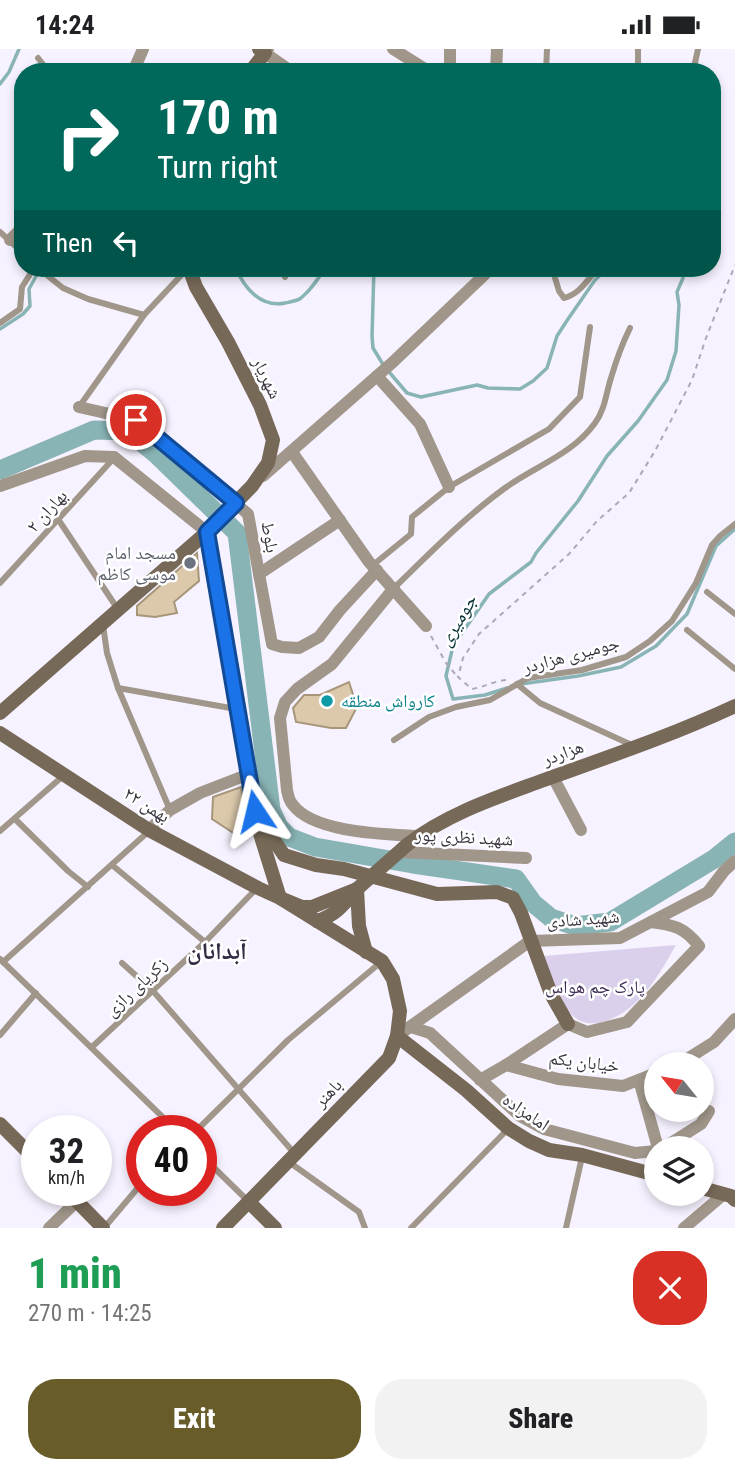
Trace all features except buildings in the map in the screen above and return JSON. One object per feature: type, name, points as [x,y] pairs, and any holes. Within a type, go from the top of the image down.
[{"type":"main road","name":"شهریار","points":[[0,713],[210,528],[252,486],[268,463],[273,440],[260,405],[192,277]]},
{"type":"main road","points":[[210,528],[257,824],[279,898],[382,961]]},
{"type":"main road","name":"هزاردر","points":[[357,888],[409,844],[486,801],[636,747],[735,706]]},
{"type":"main road","name":"۲۲ بهمن","points":[[0,733],[149,830],[279,898]]},
{"type":"main road","points":[[255,811],[284,855],[437,894],[497,892],[513,898],[551,995],[568,1024]]},
{"type":"main road","points":[[279,898],[302,907],[312,907],[357,888]]},
{"type":"main road","points":[[317,921],[339,910],[357,888]]},
{"type":"main road","points":[[340,936],[345,914],[357,888]]},
{"type":"main road","points":[[357,888],[359,926],[366,951]]},
{"type":"main road","name":"باهنر","points":[[223,1228],[389,1058],[397,1036],[400,1011],[393,979],[382,961]]},
{"type":"main road","name":"امامزاده","points":[[397,1036],[509,1128],[529,1141],[549,1150],[582,1155],[644,1172]]},
{"type":"main road","points":[[0,1125],[21,1145]]},
{"type":"main road","points":[[714,1191],[731,1196]]},
{"type":"main road","points":[[249,1202],[275,1228]]},
{"type":"main road","points":[[83,1206],[104,1228]]},
{"type":"street","points":[[393,49],[416,63]]},
{"type":"street","points":[[264,50],[281,63]]},
{"type":"street","points":[[252,486],[393,362],[482,277]]},
{"type":"street","points":[[374,379],[420,424],[449,487]]},
{"type":"street","name":"بلوط","points":[[79,407],[136,420],[248,514],[272,644],[299,648],[319,637],[377,570]]},
{"type":"street","points":[[292,452],[377,570],[426,626]]},
{"type":"street","points":[[5,485],[85,456],[114,457],[210,528]]},
{"type":"street","points":[[259,574],[340,520]]},
{"type":"street","name":"شهید نظری پور","points":[[394,588],[332,664],[297,689],[285,702],[279,717],[290,800],[299,811],[334,826],[409,844],[526,858]]},
{"type":"street","points":[[149,830],[170,810],[200,793],[249,774]]},
{"type":"street","points":[[553,777],[581,830]]},
{"type":"street","name":"شهید شادی","points":[[397,1036],[530,941],[620,938],[708,893],[735,861]]},
{"type":"street","points":[[480,1080],[568,1024],[587,1032],[627,1022],[699,946],[679,927],[651,922]]},
{"type":"street","points":[[698,1052],[714,1042],[735,1019]]},
{"type":"street","points":[[411,1027],[430,1033],[520,1116],[544,1129],[635,1153],[644,1152]]},
{"type":"street","name":"خیابان یکم","points":[[506,1065],[558,1079],[623,1086],[644,1078]]},
{"type":"street","points":[[639,1080],[655,1136]]},
{"type":"street","points":[[681,1136],[702,1122]]},
{"type":"street","points":[[684,1228],[731,1196]]},
{"type":"street","points":[[49,1228],[64,1206]]},
{"type":"lane","points":[[38,58],[42,63]]},
{"type":"lane","points":[[0,323],[20,309],[22,287],[29,277]]},
{"type":"lane","points":[[48,277],[63,288],[88,299],[144,315]]},
{"type":"lane","points":[[79,407],[144,315],[180,277]]},
{"type":"lane","points":[[555,277],[564,298],[573,296],[591,277]]},
{"type":"lane","points":[[377,570],[411,534],[412,517],[449,487],[549,429],[580,397],[590,327]]},
{"type":"lane","points":[[394,588],[451,533],[506,487],[573,447],[596,422],[630,328]]},
{"type":"lane","name":"بهاران ۲","points":[[0,583],[114,457]]},
{"type":"lane","points":[[0,494],[5,485]]},
{"type":"lane","points":[[58,519],[118,609]]},
{"type":"lane","name":"جومیری هزاردر","points":[[394,740],[429,717],[456,707],[485,701],[528,678],[582,670],[626,657],[650,641],[672,621],[696,583],[712,545],[735,524]]},
{"type":"lane","points":[[707,592],[735,614]]},
{"type":"lane","points":[[103,623],[107,653],[118,688],[170,810]]},
{"type":"lane","points":[[687,630],[735,669]]},
{"type":"lane","points":[[517,684],[540,703],[636,747]]},
{"type":"lane","points":[[118,688],[238,710]]},
{"type":"lane","points":[[0,831],[64,775]]},
{"type":"lane","points":[[15,818],[68,871],[88,887]]},
{"type":"lane","points":[[149,830],[2,961],[161,1115]]},
{"type":"lane","points":[[112,865],[205,942]]},
{"type":"lane","name":"زکریای رازی","points":[[92,1047],[205,942],[258,888]]},
{"type":"lane","points":[[212,1115],[288,1040],[382,961]]},
{"type":"lane","points":[[122,963],[153,991],[238,1088],[292,1158],[359,1212],[365,1228]]},
{"type":"lane","points":[[0,1035],[36,993]]},
{"type":"lane","points":[[411,1228],[509,1128]]},
{"type":"lane","points":[[566,1228],[582,1155]]},
{"type":"lane","points":[[217,1171],[249,1202]]},
{"type":"lane","points":[[104,1228],[126,1203]]},
{"type":"path","points":[[461,680],[458,677],[463,658],[480,634],[569,554],[597,521],[629,493],[655,451],[692,380],[735,265]]},
{"type":"path","points":[[426,626],[446,663],[485,701]]},
{"type":"path","points":[[471,689],[499,680],[528,678]]},
{"type":"green space","name":"پارک چم هواس","points":[[676,945],[655,980],[637,1002],[615,1017],[594,1023],[579,1020],[567,1009],[555,987],[544,956]]},
{"type":"waterway","name":"جومیری","points":[[0,84],[9,72],[19,49]]},
{"type":"waterway","name":"جومیری","points":[[0,329],[30,306],[29,289],[36,277]]},
{"type":"waterway","name":"جومیری","points":[[241,277],[254,295],[276,304],[298,300],[319,277]]},
{"type":"waterway","name":"جومیری","points":[[374,277],[373,348],[407,393],[421,397],[477,385],[520,389],[533,381],[547,368],[557,336],[598,277]]},
{"type":"waterway","name":"جومیری","points":[[507,688],[485,695],[453,699],[446,676],[453,646],[489,594],[531,562],[578,501],[607,456],[638,421],[667,380],[676,351],[679,305],[677,292],[683,277]]},
{"type":"waterway","points":[[0,470],[94,430],[128,431],[157,455],[237,533],[271,810],[279,827],[289,837],[315,847],[516,879],[533,903],[551,918],[575,926],[610,922],[714,859],[735,842]]},
{"type":"waterway","name":"جومیری","points":[[521,684],[621,667],[656,646],[687,614],[716,546],[735,529]]},
{"type":"place","name":"مسجد امام موسی کاظم","points":[[190,563]]},
{"type":"place","name":"کارواش منطقه","points":[[327,701]]},
{"type":"district","name":"آبدانان","points":[[217,951]]},
{"type":"route","points":[[136,420],[236,503],[207,532],[255,811]]}]
